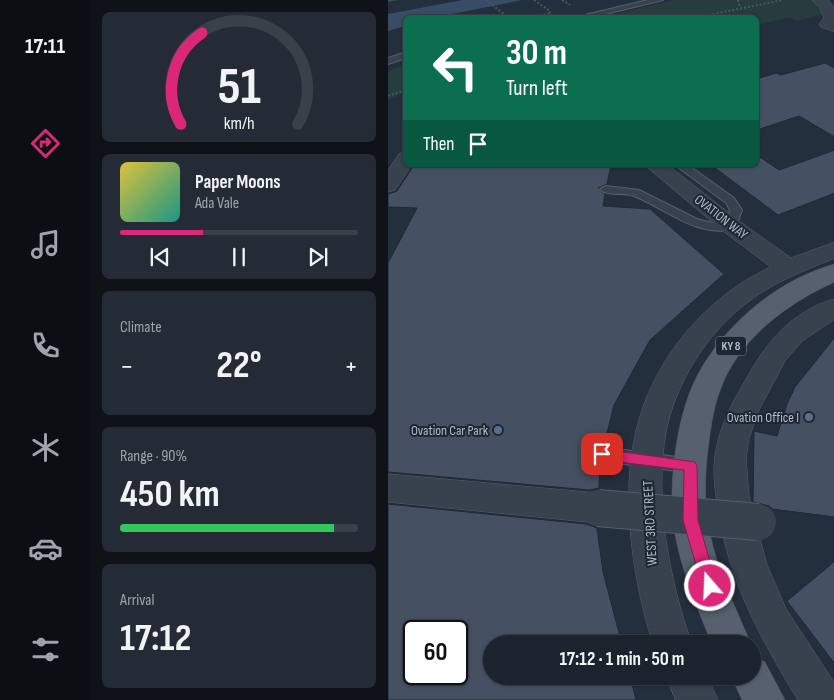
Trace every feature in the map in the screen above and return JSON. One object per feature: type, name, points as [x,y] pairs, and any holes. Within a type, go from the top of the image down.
[{"type":"main road","name":"KY 8","points":[[728,635],[696,546],[690,520],[691,466],[698,415],[709,380],[732,345],[757,317],[784,297],[806,284],[834,272]]},
{"type":"main road","points":[[756,685],[764,700]]},
{"type":"street","points":[[820,0],[827,7],[832,19],[826,24],[834,28]]},
{"type":"street","points":[[388,186],[403,163]]},
{"type":"street","name":"OVATION WAY","points":[[658,167],[787,267]]},
{"type":"street","name":"WEST 3RD STREET","points":[[670,635],[663,618],[650,559],[646,505],[648,460],[652,428],[661,402],[689,348],[706,327],[739,296],[787,267],[834,249]]},
{"type":"street","points":[[822,700],[773,622],[754,580],[743,545],[732,496],[730,458],[736,427],[752,392],[768,365],[797,330],[834,307]]},
{"type":"street","points":[[388,488],[758,522]]},
{"type":"street","points":[[690,685],[697,700]]},
{"type":"lane","points":[[590,15],[659,0]]},
{"type":"lane","points":[[388,61],[403,56]]},
{"type":"lane","points":[[606,189],[635,192],[693,222],[712,227],[732,226],[736,210],[730,201],[684,167]]},
{"type":"lane","points":[[602,454],[691,466]]},
{"type":"path","points":[[486,0],[505,15]]},
{"type":"path","points":[[534,0],[552,15]]},
{"type":"path","points":[[562,0],[571,5]]},
{"type":"path","points":[[738,0],[740,8]]},
{"type":"path","points":[[707,15],[782,0]]},
{"type":"path","points":[[539,15],[550,12]]},
{"type":"path","points":[[388,96],[403,91]]},
{"type":"green space","points":[[675,0],[814,0],[824,14],[797,21],[790,17],[759,25],[759,15],[611,15]]},
{"type":"green space","points":[[403,66],[403,93],[388,100],[388,71]]},
{"type":"water","points":[[388,0],[541,0],[462,15],[403,15],[403,27],[388,31]]},
{"type":"pier","points":[[398,0],[463,0],[388,14],[388,2]]},
{"type":"pier","points":[[522,0],[544,0],[542,2],[479,15],[447,15]]},
{"type":"building","points":[[825,63],[835,68],[835,137],[799,116],[759,129],[759,78],[776,73],[781,75]]},
{"type":"building","points":[[835,150],[835,193],[778,215],[714,167],[759,167],[759,156],[779,170]]},
{"type":"building","name":"Ovation Car Park","points":[[413,167],[611,167],[607,184],[598,188],[605,194],[603,206],[650,209],[724,274],[650,340],[614,405],[604,445],[595,447],[591,453],[594,460],[600,462],[599,488],[589,490],[388,472],[388,263],[417,208],[388,207],[388,194],[397,191]]},
{"type":"building","name":"Ovation Office I","points":[[835,337],[835,517],[772,509],[769,506],[753,502],[754,431],[777,436],[787,404],[795,387]]},
{"type":"building","points":[[388,504],[586,524],[597,528],[603,572],[620,635],[483,635],[483,685],[632,685],[636,700],[388,700]]},
{"type":"building","points":[[835,561],[835,664],[787,601]]},
{"type":"place","name":"Ovation Office I","points":[[809,417]]},
{"type":"place","name":"Ovation Car Park","points":[[498,430]]},
{"type":"route","points":[[602,454],[691,466],[690,520],[696,546],[710,586]]}]
